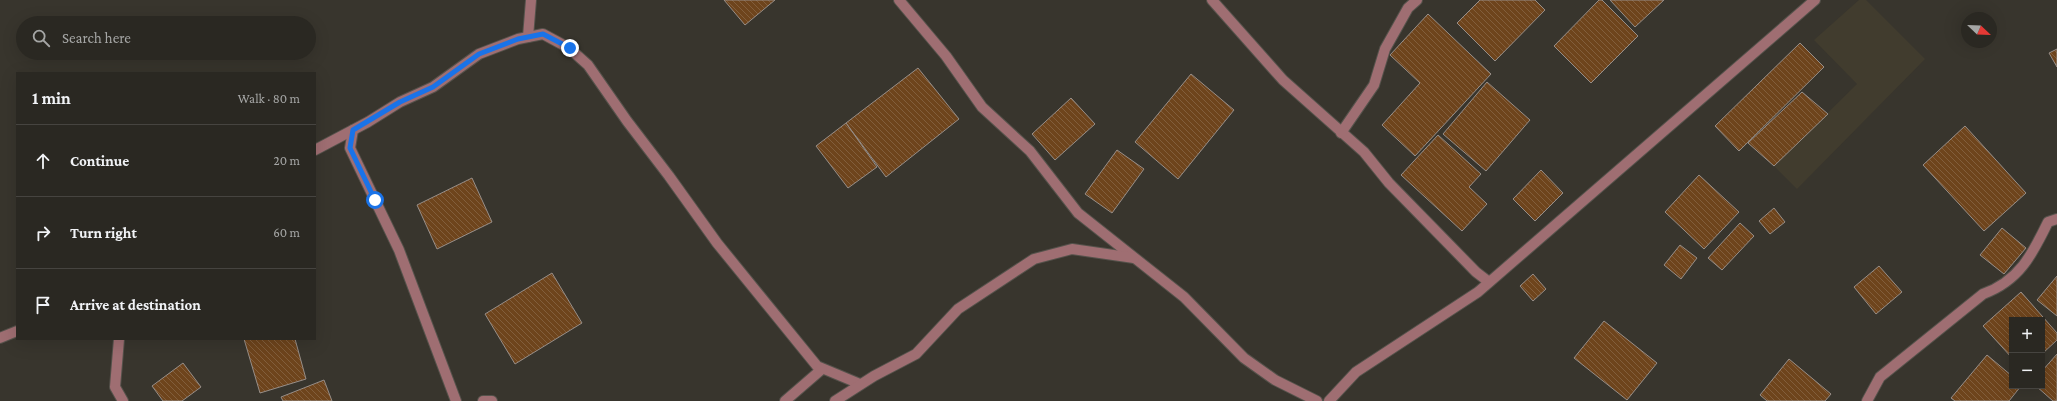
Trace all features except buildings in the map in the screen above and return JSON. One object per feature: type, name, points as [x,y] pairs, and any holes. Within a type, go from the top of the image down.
[{"type":"street","points":[[528,37],[531,0]]},
{"type":"street","points":[[899,0],[946,56],[982,107],[1030,151],[1078,213],[1184,297],[1244,358],[1276,380],[1317,401]]},
{"type":"street","points":[[1212,0],[1282,80],[1364,152],[1389,183],[1476,272],[1489,282]]},
{"type":"street","points":[[1341,133],[1374,85],[1385,49],[1408,8],[1417,0]]},
{"type":"street","points":[[1329,401],[1356,372],[1478,292],[1814,0]]},
{"type":"street","points":[[316,149],[353,130],[400,102],[433,87],[479,54],[528,37],[543,34],[570,48],[588,65],[627,121],[717,243],[816,366],[860,384]]},
{"type":"street","points":[[353,130],[350,148],[399,250],[456,401]]},
{"type":"street","points":[[1867,401],[1880,377],[1983,294],[1996,289],[2022,268],[2048,222],[2057,219]]},
{"type":"street","points":[[835,401],[860,384],[916,354],[958,309],[1034,259],[1072,249],[1134,258]]},
{"type":"street","points":[[0,338],[16,331]]},
{"type":"street","points":[[119,340],[115,387],[123,401]]},
{"type":"street","points":[[785,401],[822,369]]},
{"type":"street","points":[[483,401],[492,401]]},
{"type":"shaded area","points":[[1859,0],[1866,0],[1925,59],[1797,189],[1774,166],[1857,84],[1814,40]]},
{"type":"route","points":[[375,200],[350,148],[353,130],[400,102],[433,87],[479,54],[518,39],[543,34],[570,48]]}]
